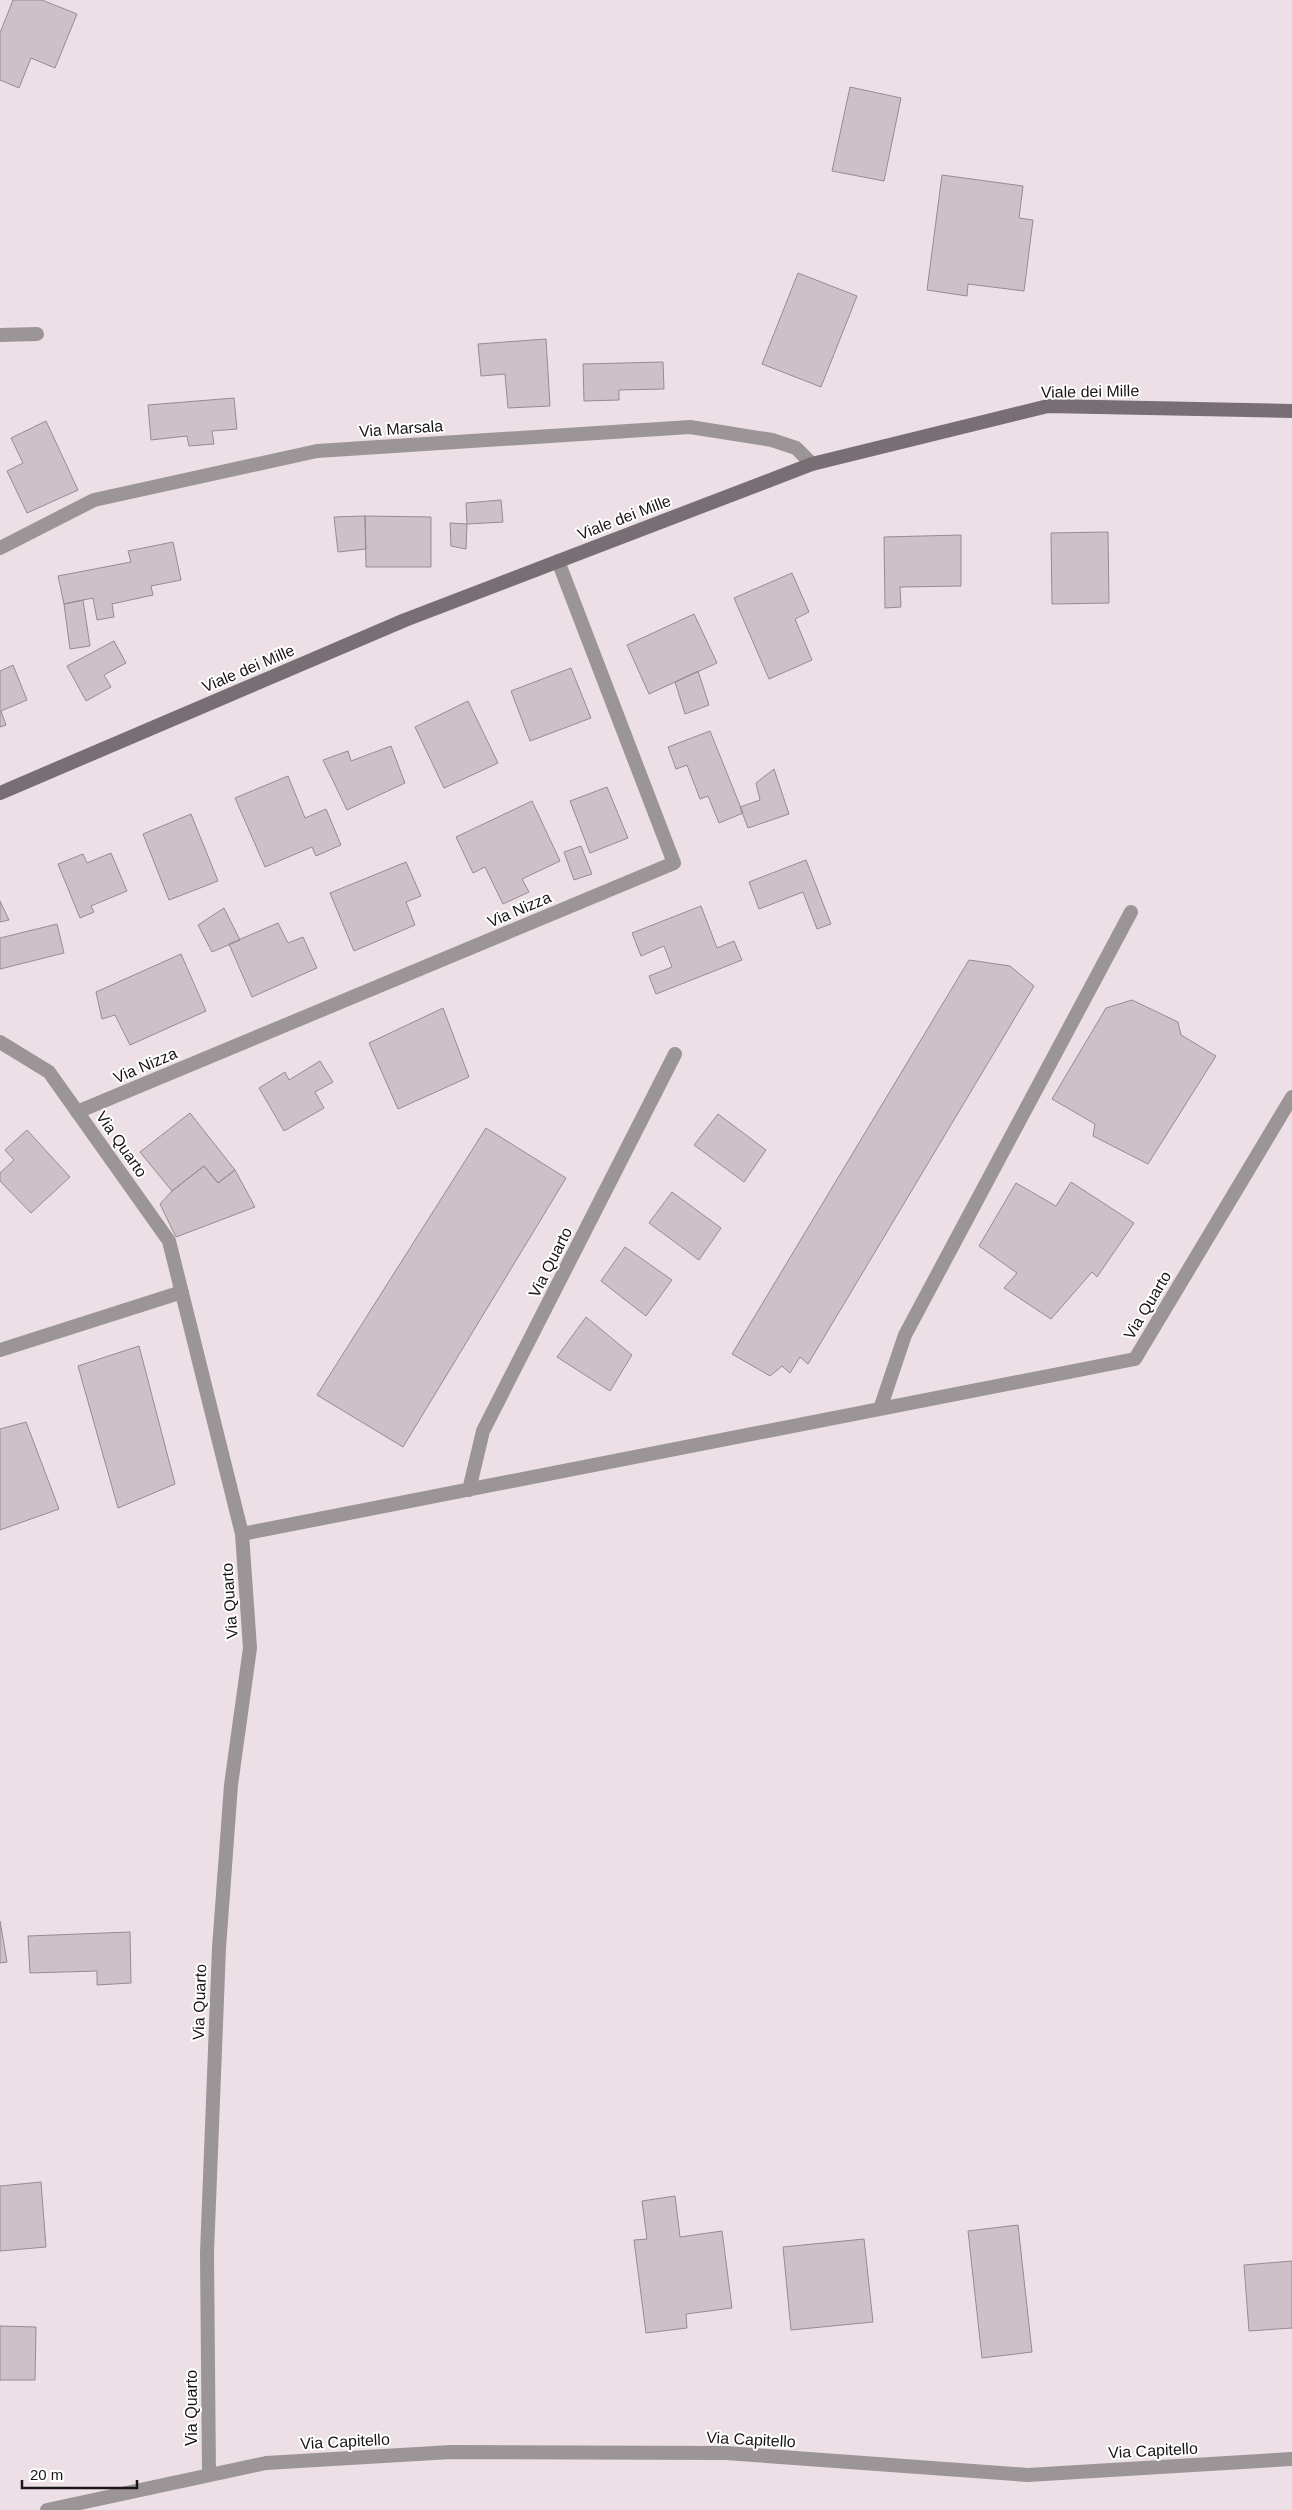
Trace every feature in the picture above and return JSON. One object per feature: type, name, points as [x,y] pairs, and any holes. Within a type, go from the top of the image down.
[{"type":"main road","name":"Viale dei Mille","points":[[0,793],[405,620],[812,464],[1048,406],[1292,411]]},
{"type":"street","points":[[0,335],[37,334]]},
{"type":"street","name":"Via Marsala","points":[[0,548],[94,500],[317,451],[690,427],[772,440],[796,448],[812,464]]},
{"type":"street","name":"Via Nizza","points":[[78,1112],[674,863],[558,561]]},
{"type":"street","points":[[880,1409],[904,1335],[1131,912]]},
{"type":"street","name":"Via Quarto","points":[[0,1042],[49,1072],[169,1241],[242,1534],[250,1648],[231,1784],[219,1948],[207,2253],[209,2475]]},
{"type":"street","name":"Via Quarto","points":[[469,1490],[483,1431],[675,1054]]},
{"type":"street","name":"Via Quarto","points":[[242,1534],[1135,1359],[1292,1097]]},
{"type":"street","points":[[0,1350],[182,1292]]},
{"type":"street","name":"Via Capitello","points":[[47,2510],[266,2463],[451,2452],[726,2453],[1028,2475],[1292,2459]]},
{"type":"building","points":[[13,0],[42,0],[77,14],[55,68],[31,58],[19,88],[0,80],[0,33]]},
{"type":"building","points":[[850,87],[901,98],[884,181],[832,171]]},
{"type":"building","points":[[942,175],[1023,186],[1019,218],[1033,220],[1024,291],[968,284],[967,296],[927,290]]},
{"type":"building","points":[[798,273],[857,296],[821,387],[762,364]]},
{"type":"building","points":[[546,339],[550,406],[508,408],[505,374],[481,376],[478,344]]},
{"type":"building","points":[[663,362],[664,389],[619,390],[619,400],[584,401],[583,364]]},
{"type":"building","points":[[234,398],[237,429],[212,431],[214,444],[189,446],[187,436],[151,440],[148,405]]},
{"type":"building","points":[[46,421],[78,490],[27,513],[7,471],[23,463],[11,438]]},
{"type":"building","points":[[501,500],[503,522],[467,524],[466,503]]},
{"type":"building","points":[[365,516],[366,549],[338,552],[334,517]]},
{"type":"building","points":[[365,516],[431,517],[431,567],[366,567]]},
{"type":"building","points":[[450,523],[467,524],[466,549],[451,546]]},
{"type":"building","points":[[1108,532],[1109,603],[1052,604],[1051,533]]},
{"type":"building","points":[[961,535],[961,586],[900,587],[901,607],[885,608],[884,537]]},
{"type":"building","points":[[173,542],[181,580],[151,586],[153,595],[112,604],[114,617],[97,620],[93,598],[64,604],[58,576],[131,562],[128,551]]},
{"type":"building","points":[[792,573],[809,612],[795,619],[812,660],[769,679],[734,598]]},
{"type":"building","points":[[83,600],[90,646],[70,649],[64,604]]},
{"type":"building","points":[[694,614],[717,663],[649,694],[627,645]]},
{"type":"building","points":[[114,641],[126,663],[104,675],[111,687],[86,701],[67,666]]},
{"type":"building","points":[[13,665],[27,700],[1,711],[6,725],[0,727],[0,671]]},
{"type":"building","points":[[571,668],[591,718],[530,741],[511,691]]},
{"type":"building","points":[[698,671],[709,705],[685,714],[675,682]]},
{"type":"building","points":[[468,701],[498,763],[444,788],[415,727]]},
{"type":"building","points":[[710,731],[743,813],[719,823],[708,796],[700,799],[687,765],[676,769],[668,747]]},
{"type":"building","points":[[391,746],[405,783],[347,810],[323,760],[348,751],[351,761]]},
{"type":"building","points":[[774,769],[789,814],[748,828],[740,807],[760,800],[756,783]]},
{"type":"building","points":[[288,776],[305,818],[326,809],[341,845],[316,856],[312,847],[265,867],[235,798]]},
{"type":"building","points":[[607,787],[628,838],[590,853],[570,801]]},
{"type":"building","points":[[532,801],[560,861],[522,879],[529,892],[503,904],[485,867],[473,873],[456,837]]},
{"type":"building","points":[[191,814],[218,881],[169,900],[143,834]]},
{"type":"building","points":[[581,846],[592,874],[574,880],[564,852]]},
{"type":"building","points":[[111,853],[127,891],[91,906],[94,912],[80,918],[58,864],[83,854],[87,863]]},
{"type":"building","points":[[806,860],[831,924],[817,929],[803,892],[759,909],[749,882]]},
{"type":"building","points":[[406,862],[421,896],[406,902],[415,925],[354,951],[330,893]]},
{"type":"building","points":[[0,901],[9,920],[0,922]]},
{"type":"building","points":[[701,906],[717,948],[734,941],[742,960],[656,994],[649,976],[672,967],[664,946],[641,956],[632,933]]},
{"type":"building","points":[[224,908],[240,940],[212,952],[198,925]]},
{"type":"building","points":[[278,923],[288,943],[303,937],[317,968],[252,997],[229,944]]},
{"type":"building","points":[[57,924],[64,953],[0,969],[0,938]]},
{"type":"building","points":[[181,954],[206,1011],[130,1045],[115,1015],[102,1019],[96,992]]},
{"type":"building","points":[[969,960],[1010,966],[1034,986],[808,1364],[800,1357],[790,1373],[782,1366],[770,1376],[732,1354]]},
{"type":"building","points":[[1132,1000],[1178,1022],[1181,1035],[1216,1056],[1148,1164],[1093,1136],[1095,1124],[1052,1099],[1106,1008]]},
{"type":"building","points":[[443,1008],[469,1077],[398,1109],[369,1043]]},
{"type":"building","points":[[320,1061],[333,1082],[315,1092],[324,1108],[284,1131],[259,1088],[285,1072],[289,1080]]},
{"type":"building","points":[[190,1113],[235,1170],[218,1183],[204,1166],[172,1191],[140,1152]]},
{"type":"building","points":[[718,1114],[766,1150],[744,1182],[694,1145]]},
{"type":"building","points":[[486,1128],[566,1178],[403,1447],[317,1395]]},
{"type":"building","points":[[27,1130],[70,1177],[31,1213],[0,1181],[0,1173],[14,1160],[5,1150]]},
{"type":"building","points":[[204,1166],[218,1183],[235,1170],[255,1207],[176,1237],[160,1204],[172,1191]]},
{"type":"building","points":[[1071,1182],[1134,1223],[1097,1277],[1092,1272],[1051,1319],[1004,1288],[1017,1273],[979,1246],[1016,1183],[1056,1206]]},
{"type":"building","points":[[672,1192],[721,1228],[699,1260],[649,1223]]},
{"type":"building","points":[[625,1247],[672,1280],[646,1316],[601,1281]]},
{"type":"building","points":[[586,1317],[632,1355],[610,1391],[557,1357]]},
{"type":"building","points":[[139,1346],[175,1484],[118,1508],[78,1366]]},
{"type":"building","points":[[26,1422],[59,1509],[0,1530],[0,1429]]},
{"type":"building","points":[[0,1921],[7,1962],[0,1963]]},
{"type":"building","points":[[130,1932],[131,1983],[97,1985],[97,1971],[30,1973],[28,1936]]},
{"type":"building","points":[[41,2182],[46,2247],[0,2251],[0,2186]]},
{"type":"building","points":[[675,2196],[680,2237],[722,2231],[732,2308],[686,2314],[687,2328],[646,2333],[634,2240],[647,2239],[642,2201]]},
{"type":"building","points":[[1018,2225],[1032,2352],[982,2358],[968,2231]]},
{"type":"building","points":[[864,2239],[873,2322],[791,2330],[783,2247]]},
{"type":"building","points":[[1292,2261],[1292,2328],[1249,2331],[1244,2265]]},
{"type":"building","points":[[0,2326],[36,2327],[35,2380],[0,2380]]}]
